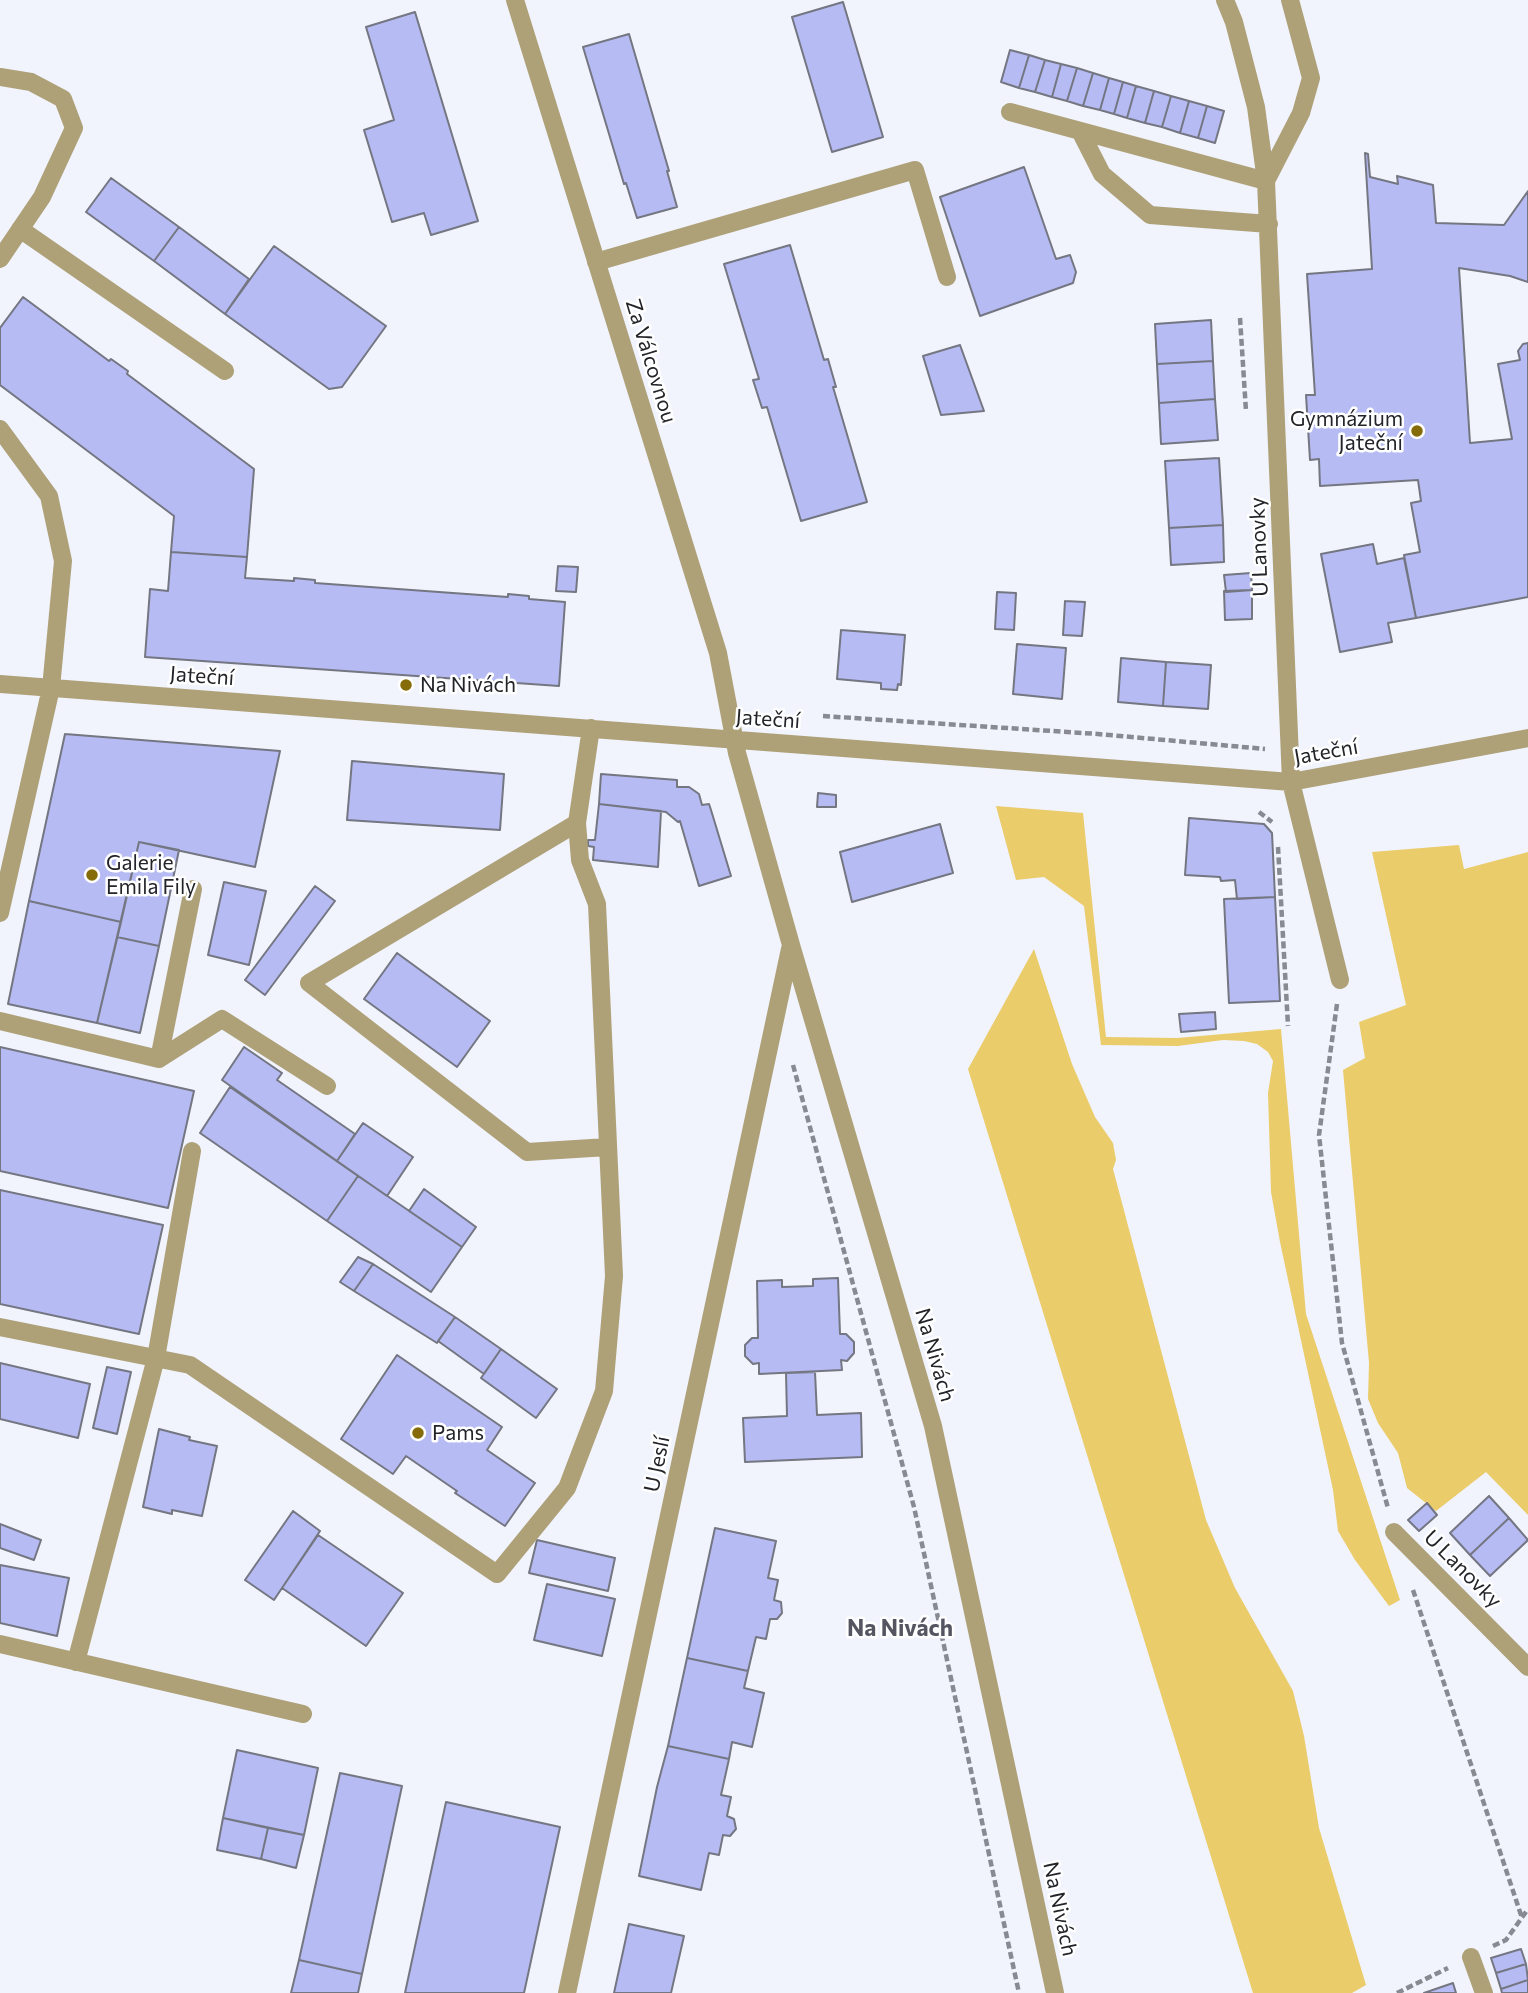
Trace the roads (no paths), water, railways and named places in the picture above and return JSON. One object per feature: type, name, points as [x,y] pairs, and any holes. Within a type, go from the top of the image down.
[{"type":"street","name":"Za Válcovnou","points":[[515,0],[718,653],[734,739]]},
{"type":"street","name":"U Lanovky","points":[[1225,0],[1234,22],[1256,107],[1266,181],[1290,782],[1340,980]]},
{"type":"street","points":[[1010,112],[1266,181],[1301,113],[1311,78],[1290,0]]},
{"type":"street","points":[[0,77],[31,82],[64,99],[74,128],[42,197],[0,259]]},
{"type":"street","points":[[1080,131],[1102,174],[1150,215],[1269,224]]},
{"type":"street","points":[[596,262],[915,170],[947,277]]},
{"type":"street","points":[[20,229],[225,371]]},
{"type":"street","points":[[0,429],[49,496],[63,561],[51,688],[0,913]]},
{"type":"street","name":"Jateční","points":[[0,684],[1290,782],[1528,738]]},
{"type":"street","points":[[0,1327],[190,1365],[497,1574],[566,1488],[604,1391],[614,1276],[597,904],[580,860],[577,823],[591,728]]},
{"type":"street","name":"Na Nivách","points":[[734,739],[791,945],[933,1426],[1055,1993]]},
{"type":"street","points":[[577,823],[309,983],[527,1152],[608,1147]]},
{"type":"street","points":[[159,1059],[193,889]]},
{"type":"street","name":"U Jeslí","points":[[567,1993],[791,945]]},
{"type":"street","points":[[0,1021],[159,1059],[222,1019],[327,1086]]},
{"type":"street","points":[[76,1662],[156,1358],[192,1151]]},
{"type":"street","name":"U Lanovky","points":[[1394,1532],[1528,1667]]},
{"type":"street","points":[[0,1644],[303,1714]]},
{"type":"street","points":[[1471,1957],[1484,1993]]},
{"type":"place","name":"Gymnázium Jateční","points":[[1417,431]]},
{"type":"place","name":"Na Nivách","points":[[406,685]]},
{"type":"place","name":"Galerie Emila Fily","points":[[92,875]]},
{"type":"place","name":"Pams","points":[[418,1433]]},
{"type":"district","name":"Na Nivách","points":[[900,1628]]}]
